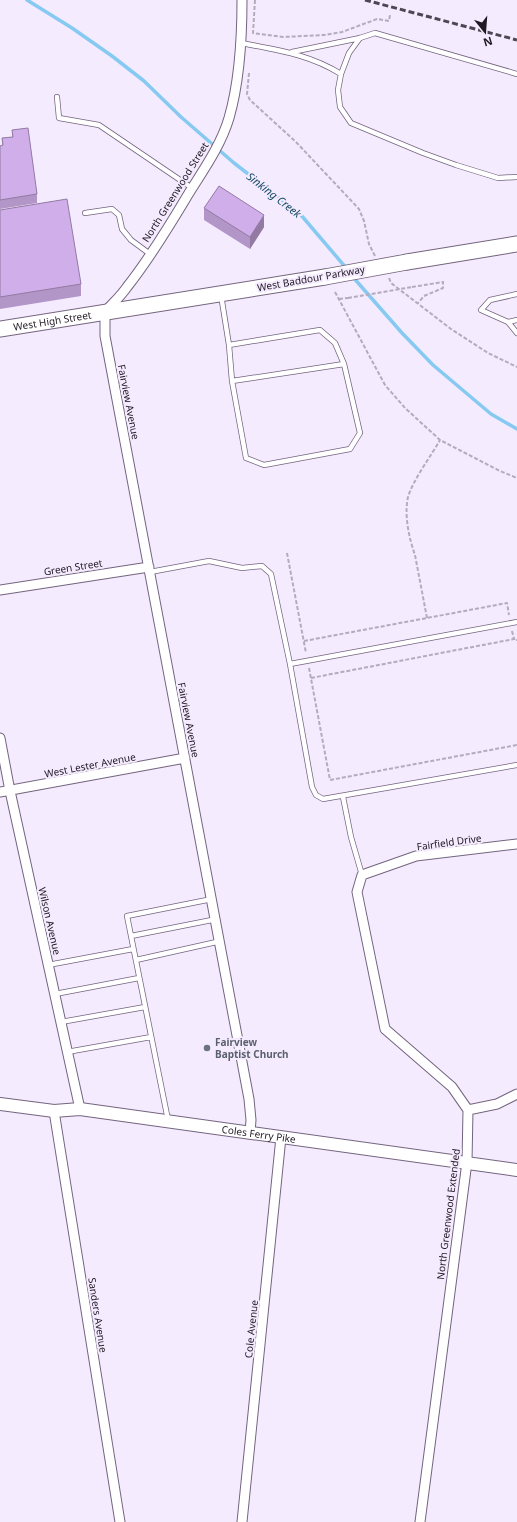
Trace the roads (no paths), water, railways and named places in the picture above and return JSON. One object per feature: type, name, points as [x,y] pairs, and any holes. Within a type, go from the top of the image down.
[{"type":"main road","name":"West Baddour Parkway","points":[[105,312],[325,277],[517,244]]},
{"type":"main road","name":"West High Street","points":[[0,329],[105,312]]},
{"type":"street","name":"North Greenwood Street","points":[[105,312],[127,287],[150,254],[209,161],[223,133],[229,118],[242,43],[242,0]]},
{"type":"street","name":"Fairview Avenue","points":[[105,312],[105,336],[217,919],[249,1099],[251,1120],[250,1132]]},
{"type":"street","name":"Green Street","points":[[0,590],[150,569]]},
{"type":"street","name":"Wilson Avenue","points":[[0,738],[10,791],[80,1109]]},
{"type":"street","name":"West Lester Avenue","points":[[0,792],[185,758]]},
{"type":"street","name":"Fairfield Drive","points":[[362,875],[416,856],[517,844]]},
{"type":"street","points":[[362,875],[358,892],[385,1029],[452,1087],[468,1110],[497,1104],[517,1094]]},
{"type":"street","name":"Coles Ferry Pike","points":[[0,1104],[54,1111],[80,1109],[517,1170]]},
{"type":"street","name":"North Greenwood Extended","points":[[420,1522],[467,1162],[468,1110]]},
{"type":"street","name":"Sanders Avenue","points":[[54,1111],[120,1522]]},
{"type":"street","name":"Cole Avenue","points":[[242,1522],[281,1137]]},
{"type":"lane","points":[[292,52],[360,38],[375,33],[517,74]]},
{"type":"lane","points":[[360,38],[349,53],[340,74],[338,90],[340,107],[351,123],[456,165],[498,178],[517,177]]},
{"type":"lane","points":[[242,43],[292,52],[329,67],[340,74]]},
{"type":"lane","points":[[56,97],[60,118],[99,125],[192,188]]},
{"type":"lane","points":[[85,213],[112,209],[119,215],[122,229],[131,240],[150,254]]},
{"type":"lane","points":[[221,293],[229,345],[232,381],[246,458],[264,465],[350,449],[360,434],[344,364],[335,344],[320,330],[229,345]]},
{"type":"lane","points":[[517,294],[490,300],[481,310],[508,322],[517,333]]},
{"type":"lane","points":[[508,322],[517,320]]},
{"type":"lane","points":[[232,381],[344,364]]},
{"type":"lane","points":[[150,569],[209,561],[242,568],[262,566],[271,574],[290,664],[312,787],[316,795],[323,799],[343,797],[517,765]]},
{"type":"lane","points":[[290,664],[517,622]]},
{"type":"lane","points":[[343,797],[351,837],[362,875]]},
{"type":"lane","points":[[168,1121],[127,916],[213,899]]},
{"type":"lane","points":[[131,936],[217,919]]},
{"type":"lane","points":[[136,960],[221,941]]},
{"type":"lane","points":[[48,965],[133,949]]},
{"type":"lane","points":[[55,994],[139,978]]},
{"type":"lane","points":[[61,1022],[145,1007]]},
{"type":"lane","points":[[67,1052],[151,1037]]},
{"type":"waterway","name":"Sinking Creek","points":[[27,0],[72,28],[144,81],[181,117],[234,163],[301,215],[347,269]]},
{"type":"waterway","name":"Sinking Creek","points":[[352,276],[402,333],[433,365],[491,414],[517,429]]},
{"type":"railway","points":[[365,0],[517,40]]},
{"type":"place","name":"Fairview Baptist Church","points":[[207,1048]]}]
